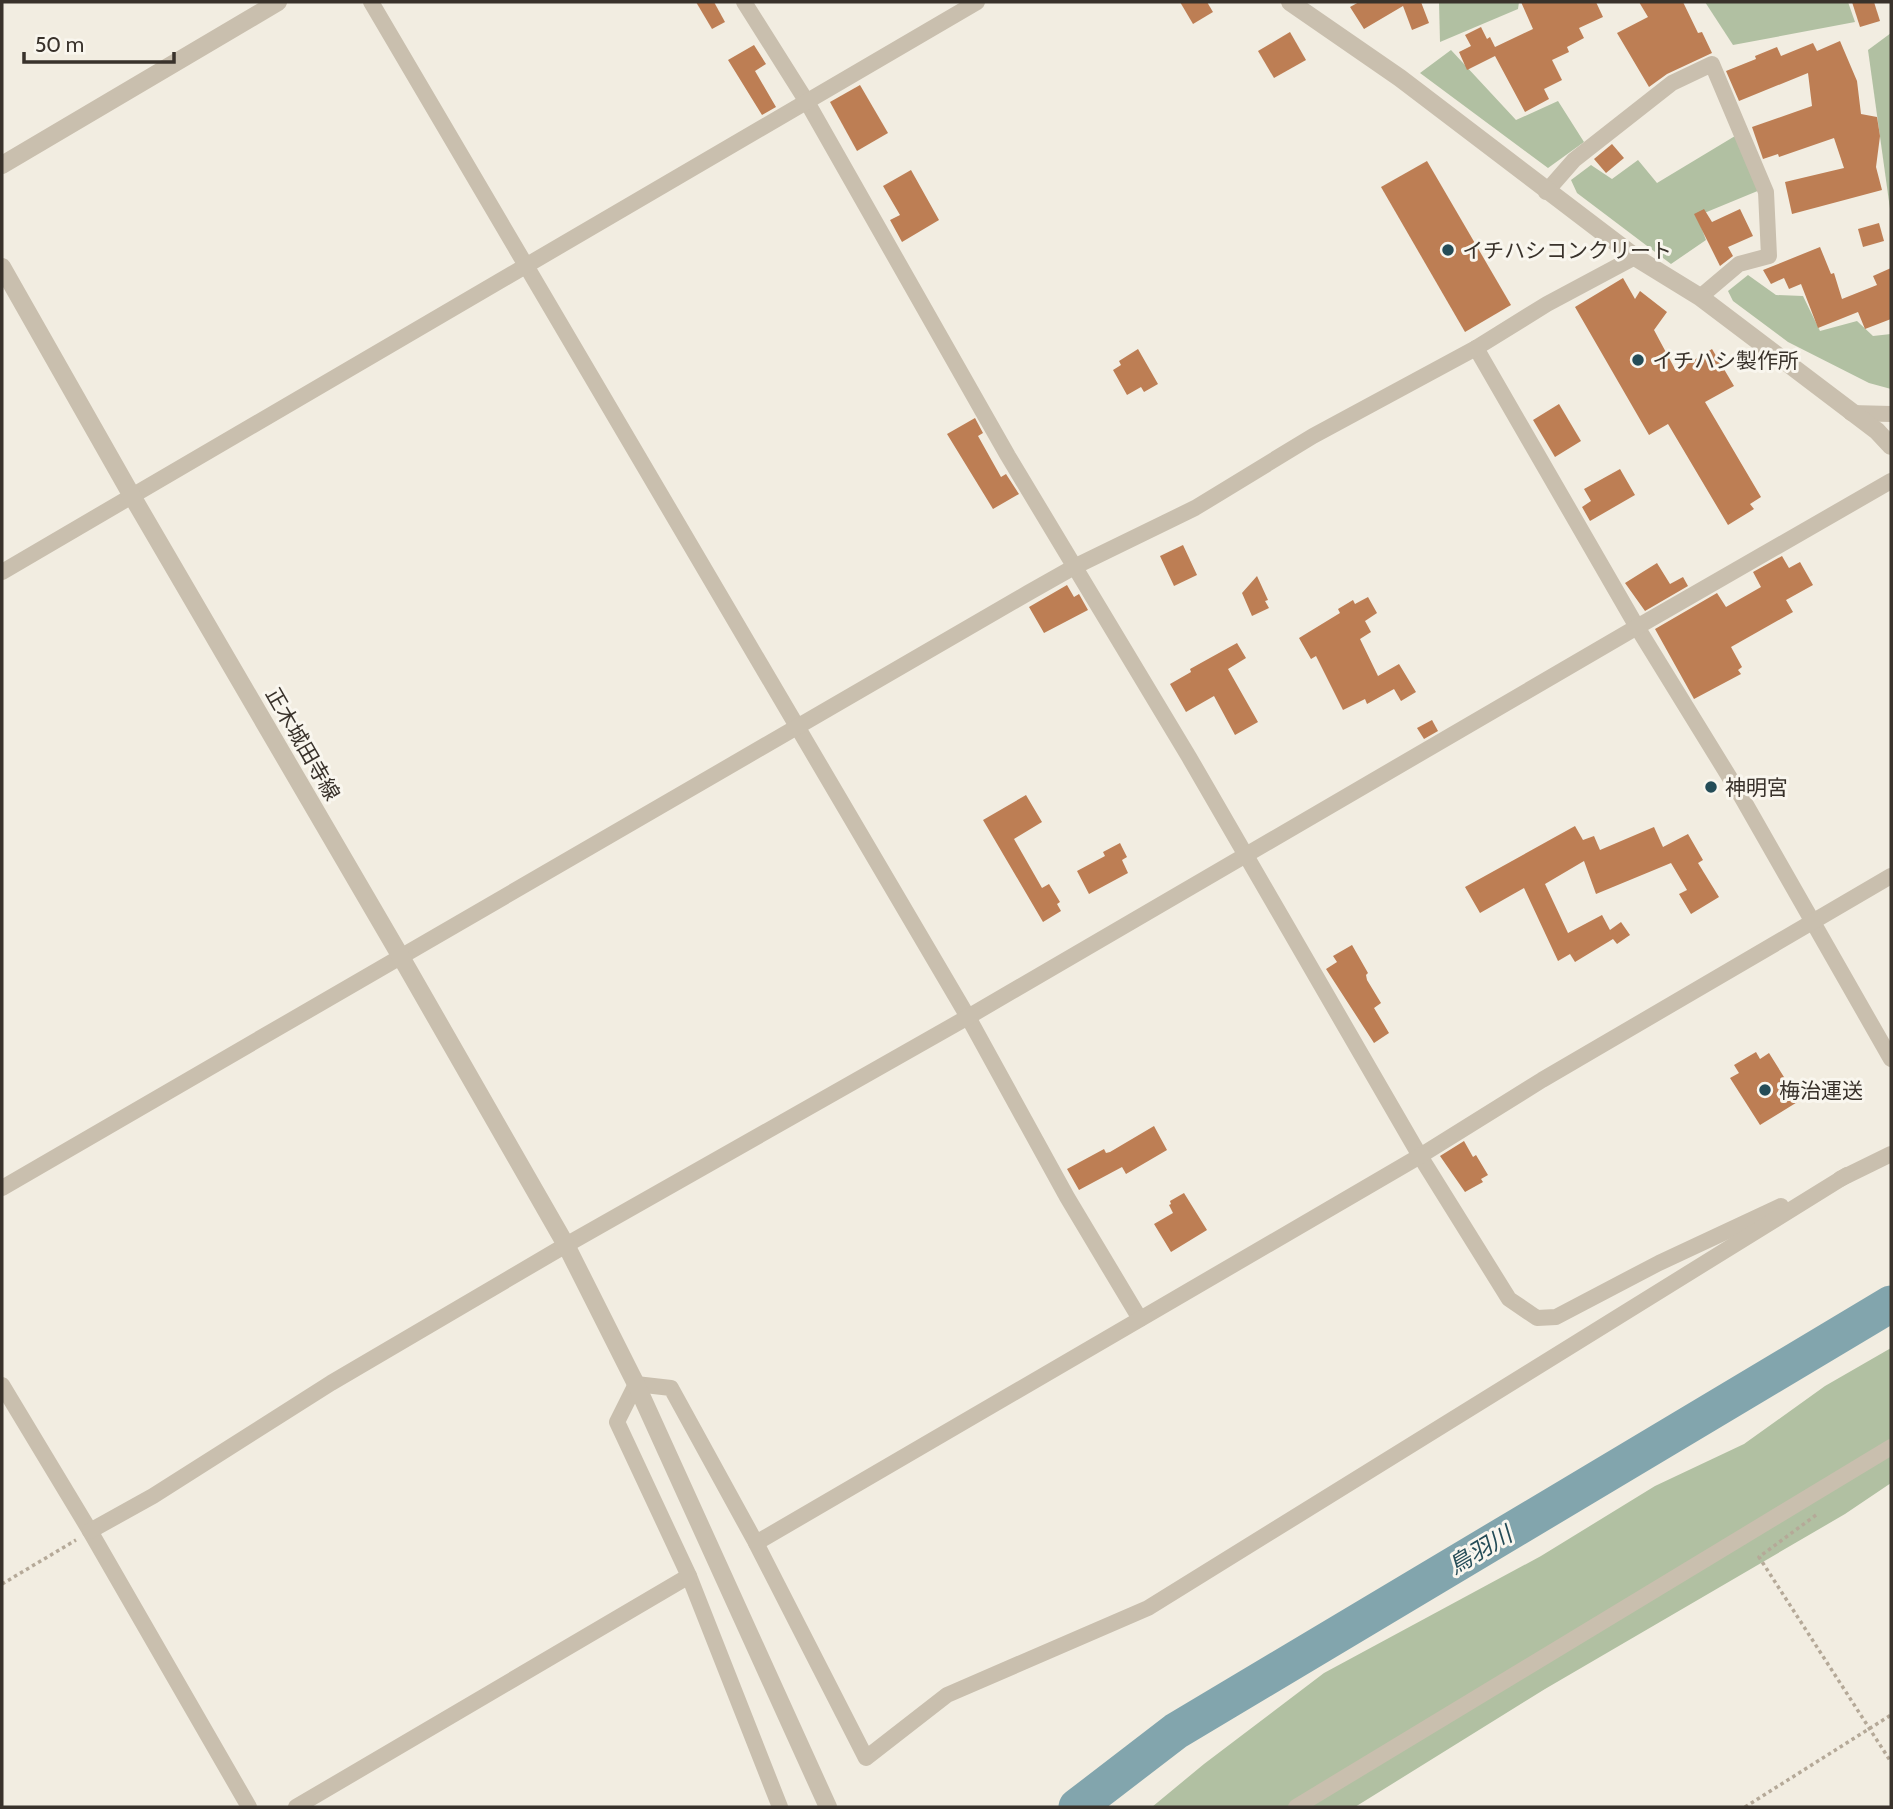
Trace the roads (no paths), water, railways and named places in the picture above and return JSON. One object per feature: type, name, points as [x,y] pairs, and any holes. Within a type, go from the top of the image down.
[{"type":"street","points":[[2,165],[278,2]]},
{"type":"street","points":[[371,2],[968,1017],[1067,1197],[1140,1319]]},
{"type":"street","points":[[744,2],[807,102],[1008,456],[1247,855],[1420,1156],[1509,1299],[1537,1318],[1556,1317],[1659,1263],[1891,1154]]},
{"type":"street","points":[[2,572],[977,2]]},
{"type":"street","points":[[1290,2],[1400,78],[1634,257],[1700,297],[1877,431],[1891,446]]},
{"type":"street","points":[[1546,192],[1574,160],[1672,83],[1712,64],[1766,192],[1769,256],[1739,264],[1700,297]]},
{"type":"street","points":[[2,1188],[1074,567],[1195,508],[1313,436],[1476,348],[1547,304],[1634,257]]},
{"type":"street","name":"正木城田寺線","points":[[2,267],[566,1245],[636,1384],[828,1807]]},
{"type":"street","points":[[1476,348],[1637,626],[1741,796],[1891,1059]]},
{"type":"street","points":[[1851,412],[1891,414]]},
{"type":"street","points":[[90,1531],[153,1496],[331,1383],[566,1245],[968,1017],[1637,626],[1891,481]]},
{"type":"street","points":[[756,1543],[1420,1156],[1542,1080],[1891,876]]},
{"type":"street","points":[[780,1807],[689,1576],[617,1422],[636,1384],[671,1388],[756,1543],[866,1758],[947,1695],[1148,1608],[1847,1175]]},
{"type":"street","points":[[2,1385],[90,1531],[249,1807]]},
{"type":"street","points":[[1296,1807],[1891,1447]]},
{"type":"street","points":[[296,1807],[689,1576]]},
{"type":"waterway","name":"鳥羽川","points":[[1077,1807],[1176,1731],[1891,1304]]},
{"type":"place","name":"イチハシコンクリート","points":[[1448,250]]},
{"type":"place","name":"イチハシ製作所","points":[[1638,360]]},
{"type":"place","name":"神明宮","points":[[1711,787]]},
{"type":"place","name":"梅治運送","points":[[1765,1090]]}]
